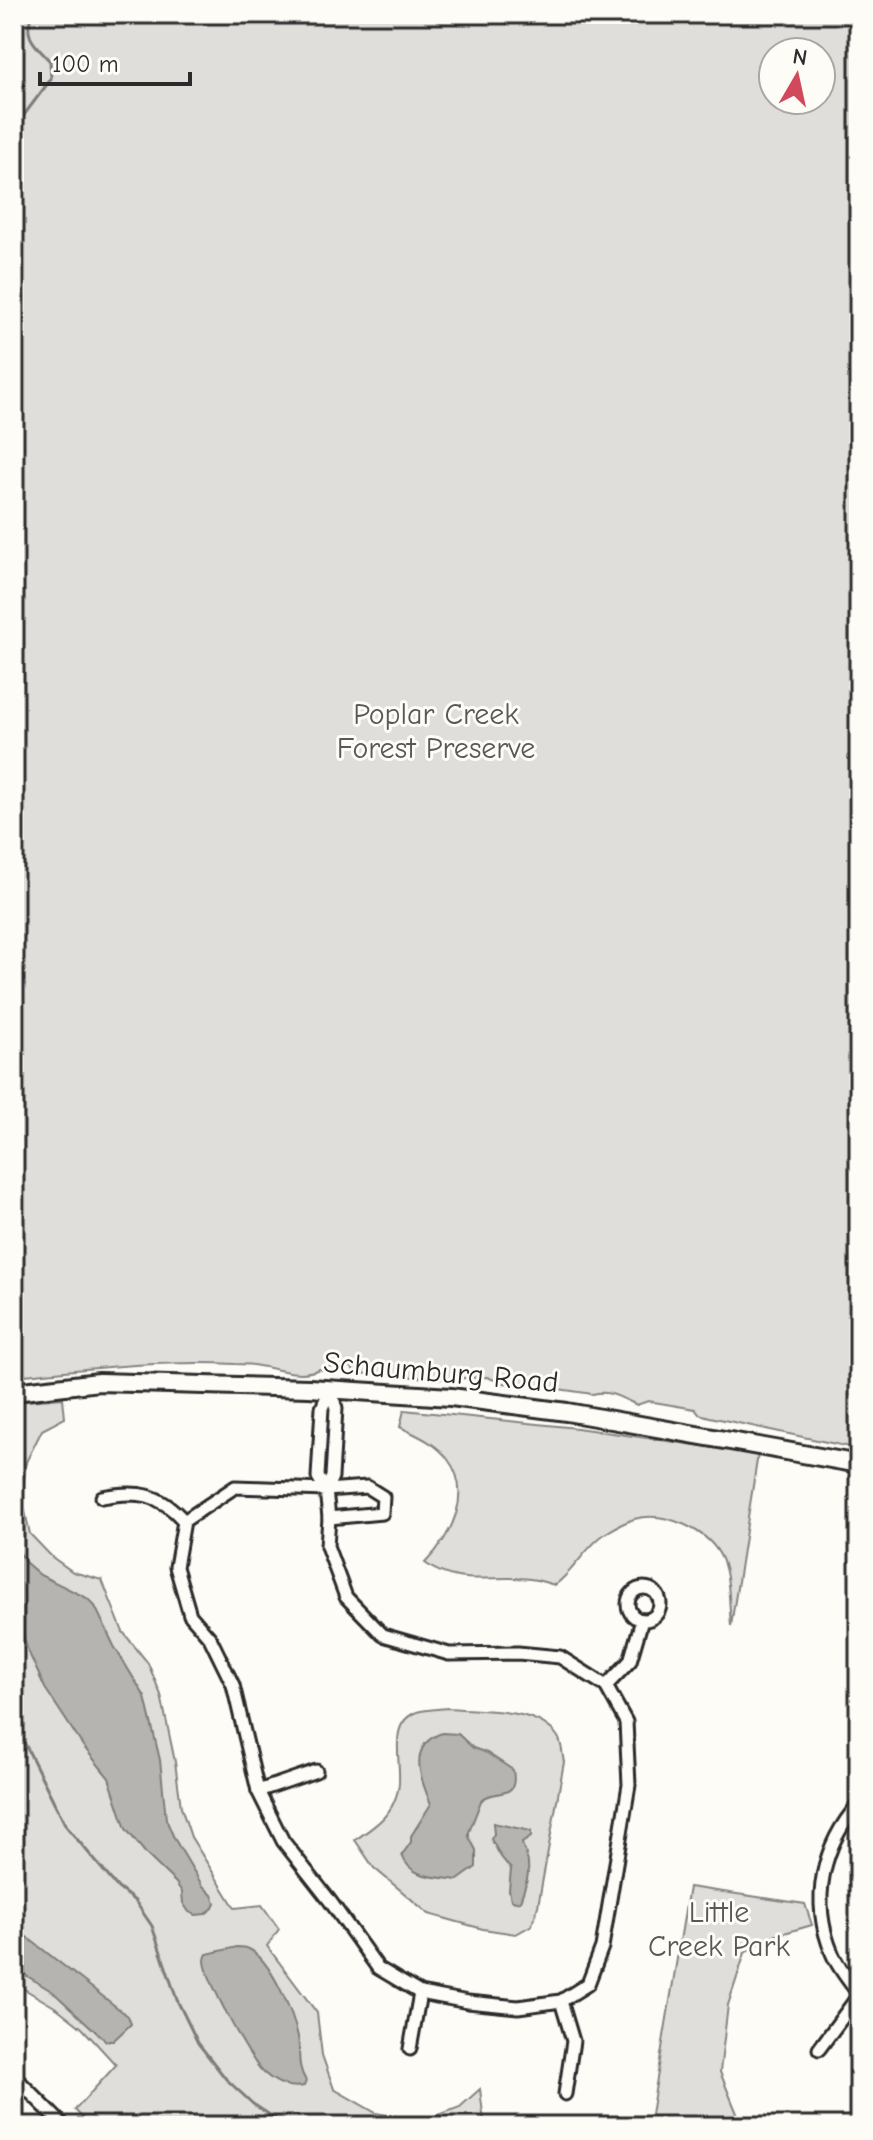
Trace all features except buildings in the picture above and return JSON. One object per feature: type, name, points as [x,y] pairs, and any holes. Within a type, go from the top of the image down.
[{"type":"main road","name":"Schaumburg Road","points":[[14,1392],[99,1382],[330,1389],[451,1397],[567,1412],[859,1464]]},
{"type":"street","points":[[329,1518],[382,1513],[383,1497],[367,1487],[326,1490],[235,1487],[184,1521],[176,1567],[190,1615],[210,1638],[233,1685],[258,1791],[283,1841],[378,1968],[420,1993],[468,2002],[518,2007],[561,2001],[588,1984],[602,1947],[629,1785],[626,1722],[606,1686],[560,1657],[518,1653],[449,1654],[383,1635],[346,1597],[327,1546],[329,1518],[326,1490],[332,1477],[336,1408],[330,1389]]},
{"type":"street","points":[[102,1497],[125,1492],[147,1495],[172,1507],[184,1521]]},
{"type":"street","points":[[606,1686],[630,1661],[642,1620]]},
{"type":"street","points":[[258,1791],[316,1771]]},
{"type":"street","points":[[819,2049],[859,1995],[830,1951],[823,1923],[821,1891],[832,1843],[859,1804]]},
{"type":"street","points":[[410,2049],[420,1993]]},
{"type":"street","points":[[561,2001],[573,2041],[565,2094]]},
{"type":"street","points":[[14,2076],[64,2126]]},
{"type":"green space","name":"Poplar Creek Forest Preserve","points":[[14,14],[859,14],[859,1449],[710,1417],[699,1414],[695,1409],[648,1401],[637,1405],[610,1394],[502,1383],[487,1377],[448,1379],[354,1373],[352,1367],[324,1366],[323,1370],[297,1373],[250,1364],[124,1366],[14,1376]]},
{"type":"green space","points":[[63,1398],[65,1418],[42,1430],[26,1462],[22,1498],[30,1534],[52,1557],[73,1572],[102,1580],[123,1632],[148,1663],[161,1695],[181,1807],[191,1837],[235,1908],[262,1905],[279,1929],[267,1946],[317,2013],[322,2055],[334,2089],[376,2113],[423,2121],[460,2107],[480,2089],[487,2126],[90,2126],[75,2110],[116,2065],[82,2028],[58,2009],[14,1983],[14,1402]]},
{"type":"green space","points":[[404,1410],[577,1428],[758,1454],[731,1626],[725,1566],[716,1549],[697,1531],[659,1517],[634,1519],[606,1533],[555,1585],[530,1579],[463,1578],[437,1571],[425,1563],[451,1527],[459,1499],[459,1485],[455,1471],[437,1448],[400,1427]]},
{"type":"green space","points":[[448,1708],[523,1715],[549,1727],[560,1742],[564,1762],[538,1906],[532,1925],[516,1934],[483,1929],[429,1914],[374,1868],[355,1840],[382,1820],[392,1807],[398,1790],[401,1725],[417,1712]]},
{"type":"green space","name":"Little Creek Park","points":[[689,1887],[805,1904],[812,1925],[767,1938],[745,1953],[728,2005],[720,2072],[744,2126],[649,2126]]},
{"type":"shaded area","points":[[14,1542],[25,1562],[40,1575],[87,1598],[95,1606],[114,1646],[145,1697],[160,1760],[166,1819],[174,1838],[215,1903],[205,1914],[189,1912],[176,1883],[126,1829],[109,1778],[83,1746],[45,1688],[28,1651],[14,1606]]},
{"type":"shaded area","points":[[442,1733],[458,1734],[473,1748],[513,1770],[514,1780],[509,1791],[481,1801],[469,1832],[476,1850],[476,1867],[458,1880],[418,1873],[411,1869],[402,1855],[431,1804],[420,1774],[420,1754],[431,1738]]},
{"type":"shaded area","points":[[493,1823],[531,1831],[531,1837],[522,1843],[528,1867],[520,1901],[511,1900],[511,1869],[491,1839]]},
{"type":"shaded area","points":[[14,1927],[128,2016],[131,2024],[113,2041],[106,2041],[53,1992],[14,1968]]},
{"type":"shaded area","points":[[237,1947],[248,1948],[257,1955],[280,1988],[296,2027],[300,2064],[306,2081],[304,2086],[282,2084],[264,2073],[220,2000],[205,1958],[207,1954]]},
{"type":"waterway","points":[[14,126],[51,79],[50,61],[29,34],[33,14]]},
{"type":"waterway","points":[[14,1722],[66,1826],[118,1888],[135,1901],[152,1926],[177,2000],[198,2043],[226,2079],[253,2104],[287,2126]]}]
